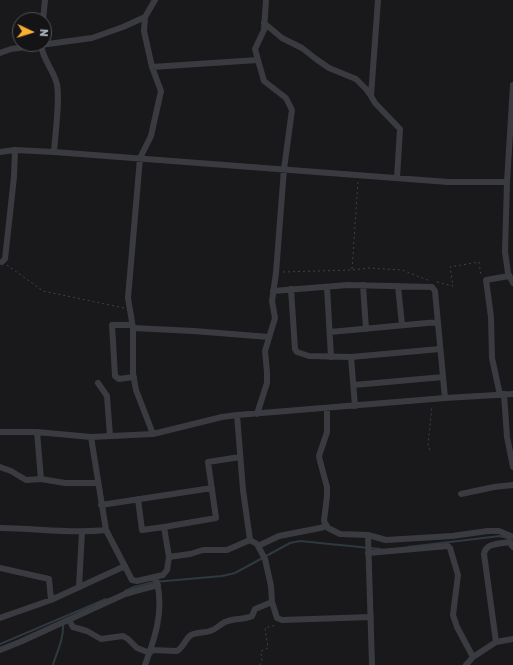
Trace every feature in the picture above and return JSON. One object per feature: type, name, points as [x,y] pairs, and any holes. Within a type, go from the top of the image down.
[{"type":"street","points":[[44,12],[45,0]]},
{"type":"street","points":[[153,434],[136,390],[132,326],[128,298],[140,158],[151,136],[161,91],[152,67],[144,31],[145,17],[155,0]]},
{"type":"street","points":[[257,414],[267,383],[265,351],[275,318],[272,301],[276,273],[284,168],[292,110],[286,98],[264,81],[255,49],[264,30],[266,0]]},
{"type":"street","points":[[371,96],[378,0]]},
{"type":"street","points":[[52,43],[92,38],[145,17]]},
{"type":"street","points":[[264,23],[282,38],[302,48],[329,68],[356,79],[366,89],[375,103],[400,129],[397,178]]},
{"type":"street","points":[[0,53],[12,49]]},
{"type":"street","points":[[42,52],[57,82],[58,94],[54,152]]},
{"type":"street","points":[[152,67],[258,60]]},
{"type":"street","points":[[513,85],[507,182],[505,252],[506,265],[513,283]]},
{"type":"street","points":[[2,262],[5,259],[14,177],[15,150]]},
{"type":"street","points":[[0,152],[15,150],[54,152],[284,168],[448,182],[507,182]]},
{"type":"street","points":[[509,276],[486,280],[491,317],[492,358],[502,395],[513,467]]},
{"type":"street","points":[[273,291],[363,286],[432,287],[435,290],[444,398]]},
{"type":"street","points":[[363,286],[366,328]]},
{"type":"street","points":[[398,286],[402,325]]},
{"type":"street","points":[[327,287],[331,357]]},
{"type":"street","points":[[291,289],[295,349],[297,352],[309,356],[351,357],[440,349]]},
{"type":"street","points":[[330,332],[438,322]]},
{"type":"street","points":[[134,377],[119,379],[115,376],[112,325],[269,337]]},
{"type":"street","points":[[351,357],[356,406]]},
{"type":"street","points":[[354,386],[443,377]]},
{"type":"street","points":[[98,383],[107,396],[110,436]]},
{"type":"street","points":[[0,432],[38,432],[91,437],[153,434],[222,417],[237,415],[444,398],[513,394]]},
{"type":"street","points":[[327,408],[327,432],[320,461],[327,487],[328,496],[324,521],[328,528],[340,534],[386,540],[452,536],[488,531],[499,532],[513,537]]},
{"type":"street","points":[[237,415],[242,490],[250,540]]},
{"type":"street","points":[[38,432],[41,479]]},
{"type":"street","points":[[91,437],[106,530],[132,580],[156,581]]},
{"type":"street","points":[[138,499],[142,530],[216,518],[208,462],[240,457]]},
{"type":"street","points":[[0,467],[11,471],[26,480],[41,479],[64,482],[98,483]]},
{"type":"street","points":[[460,494],[494,487],[513,485]]},
{"type":"street","points":[[102,505],[212,488]]},
{"type":"street","points":[[258,546],[279,536],[327,526]]},
{"type":"street","points":[[0,650],[125,594],[139,590],[166,574],[169,557],[164,527]]},
{"type":"street","points":[[0,528],[82,532],[106,530]]},
{"type":"street","points":[[79,587],[82,532]]},
{"type":"street","points":[[368,538],[372,665]]},
{"type":"street","points":[[250,540],[257,544],[264,558],[271,586],[272,602],[277,618],[282,620],[371,618]]},
{"type":"street","points":[[169,557],[190,554],[203,550],[227,550],[250,540]]},
{"type":"street","points":[[496,642],[484,554],[488,546],[508,542],[512,545]]},
{"type":"street","points":[[368,552],[448,546],[450,548],[458,575],[453,615],[473,657]]},
{"type":"street","points":[[0,618],[51,600],[125,566]]},
{"type":"street","points":[[0,568],[49,579],[51,600]]},
{"type":"street","points":[[145,665],[160,614],[160,599],[156,581]]},
{"type":"street","points":[[69,620],[73,627],[87,631],[101,639],[123,636],[137,648],[150,652],[177,651],[181,649],[192,634],[216,630],[224,622],[231,620],[248,618],[252,616],[255,608],[272,602]]},
{"type":"street","points":[[466,665],[473,657],[496,642],[513,639]]},
{"type":"path","points":[[352,270],[359,174]]},
{"type":"path","points":[[2,262],[43,291],[130,309]]},
{"type":"path","points":[[276,273],[368,268],[402,270],[429,281],[453,286],[450,267],[479,262],[482,281],[486,280]]},
{"type":"path","points":[[430,450],[428,444],[432,399]]},
{"type":"path","points":[[260,665],[262,662],[261,650],[268,648],[266,628],[276,625],[279,619]]},
{"type":"waterway","points":[[408,547],[500,536],[513,542]]},
{"type":"waterway","points":[[125,591],[154,582],[222,576],[235,573],[290,543],[300,541],[380,549]]},
{"type":"waterway","points":[[0,644],[106,599]]},
{"type":"waterway","points":[[53,665],[61,640],[63,624]]}]
